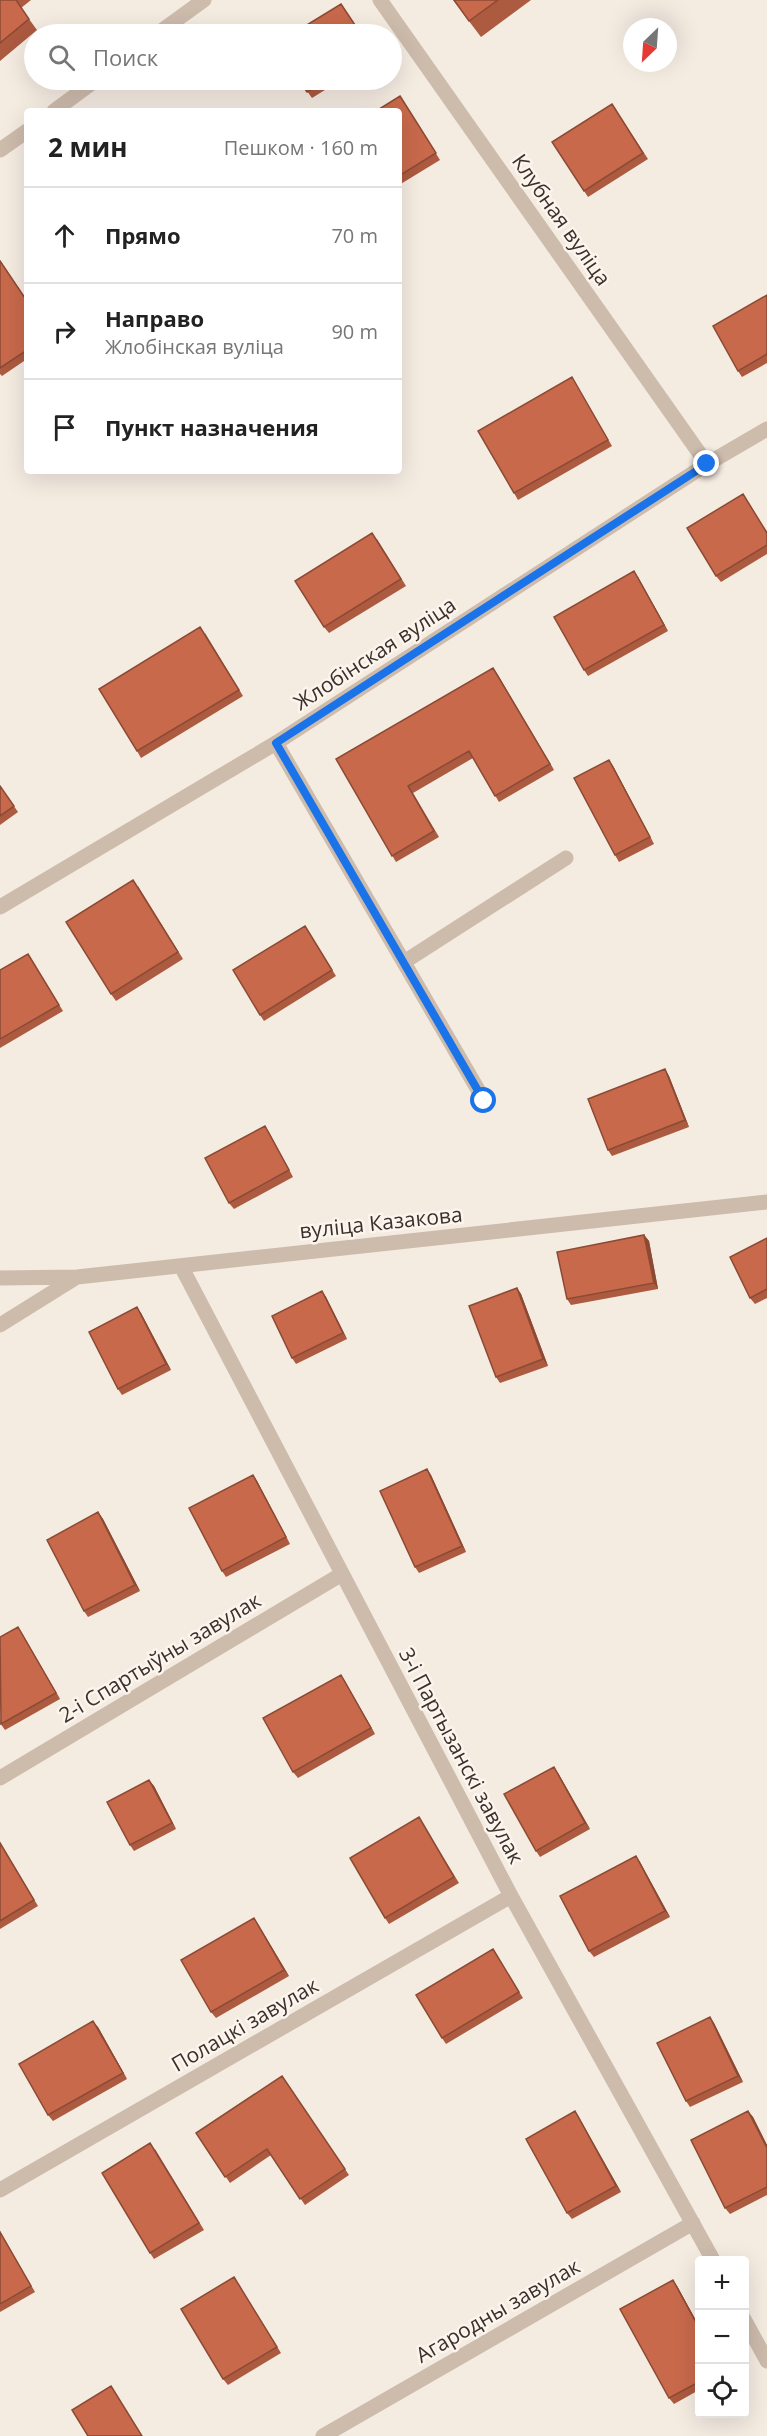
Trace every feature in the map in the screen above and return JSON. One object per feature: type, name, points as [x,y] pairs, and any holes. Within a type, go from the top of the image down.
[{"type":"street","points":[[171,24],[204,0]]},
{"type":"street","name":"Клубная вуліца","points":[[380,0],[397,24]]},
{"type":"street","name":"Клубная вуліца","points":[[402,31],[707,464]]},
{"type":"street","points":[[58,108],[82,90]]},
{"type":"street","points":[[0,150],[24,132]]},
{"type":"street","name":"Жлобінская вуліца","points":[[0,906],[276,743],[707,464],[767,429]]},
{"type":"street","points":[[276,743],[484,1101]]},
{"type":"street","points":[[404,962],[566,858]]},
{"type":"street","name":"вуліца Казакова","points":[[0,1278],[77,1277],[767,1202]]},
{"type":"street","name":"3-і Партызанскі завулак","points":[[181,1266],[511,1896],[711,2256]]},
{"type":"street","points":[[0,1325],[77,1277]]},
{"type":"street","name":"2-і Спартыўны завулак","points":[[0,1778],[342,1574]]},
{"type":"street","name":"Полацкі завулак","points":[[0,2190],[511,1896]]},
{"type":"street","name":"Агародны завулак","points":[[323,2436],[693,2223]]},
{"type":"street","points":[[749,2328],[767,2361]]},
{"type":"building","points":[[0,0],[16,0],[29,19],[0,43]]},
{"type":"building","points":[[454,0],[498,0],[469,21]]},
{"type":"building","points":[[341,4],[354,24],[308,24]]},
{"type":"building","points":[[400,96],[436,153],[402,174],[402,108],[381,108]]},
{"type":"building","points":[[612,104],[643,153],[584,191],[552,142]]},
{"type":"building","points":[[0,261],[24,297],[24,352],[0,368]]},
{"type":"building","points":[[767,295],[767,354],[738,371],[713,326]]},
{"type":"building","points":[[572,377],[608,440],[514,493],[478,431]]},
{"type":"building","points":[[743,494],[767,533],[767,545],[716,576],[687,528]]},
{"type":"building","points":[[372,533],[401,579],[324,627],[295,581]]},
{"type":"building","points":[[634,571],[664,625],[584,670],[554,617]]},
{"type":"building","points":[[200,627],[239,690],[137,751],[99,689]]},
{"type":"building","points":[[493,668],[550,764],[495,796],[469,751],[408,786],[434,831],[392,856],[336,759]]},
{"type":"building","points":[[609,760],[650,837],[615,855],[574,778]]},
{"type":"building","points":[[0,786],[14,806],[0,816]]},
{"type":"building","points":[[133,880],[178,952],[111,994],[66,922]]},
{"type":"building","points":[[305,926],[332,970],[260,1015],[233,970]]},
{"type":"building","points":[[28,954],[59,1005],[0,1039],[0,970]]},
{"type":"building","points":[[665,1069],[685,1120],[608,1150],[588,1099]]},
{"type":"building","points":[[265,1126],[289,1170],[229,1203],[205,1158]]},
{"type":"building","points":[[644,1235],[654,1283],[567,1299],[557,1252]]},
{"type":"building","points":[[767,1238],[767,1289],[750,1298],[730,1257]]},
{"type":"building","points":[[517,1288],[543,1359],[496,1377],[469,1306]]},
{"type":"building","points":[[322,1291],[343,1333],[292,1358],[272,1316]]},
{"type":"building","points":[[137,1307],[166,1364],[118,1389],[89,1332]]},
{"type":"building","points":[[427,1469],[462,1546],[415,1567],[380,1491]]},
{"type":"building","points":[[253,1475],[286,1537],[222,1571],[189,1508]]},
{"type":"building","points":[[98,1512],[135,1585],[84,1611],[47,1540]]},
{"type":"building","points":[[18,1627],[56,1693],[1,1724],[0,1637]]},
{"type":"building","points":[[341,1675],[371,1728],[293,1772],[263,1718]]},
{"type":"building","points":[[554,1767],[585,1823],[536,1851],[504,1794]]},
{"type":"building","points":[[149,1780],[172,1823],[130,1845],[107,1802]]},
{"type":"building","points":[[419,1817],[454,1877],[385,1918],[350,1858]]},
{"type":"building","points":[[0,1843],[34,1900],[0,1921]]},
{"type":"building","points":[[636,1856],[665,1911],[589,1951],[560,1896]]},
{"type":"building","points":[[254,1918],[284,1970],[211,2012],[181,1960]]},
{"type":"building","points":[[493,1949],[519,1992],[442,2038],[416,1995]]},
{"type":"building","points":[[710,2017],[738,2076],[686,2101],[657,2043]]},
{"type":"building","points":[[93,2021],[123,2073],[48,2115],[19,2064]]},
{"type":"building","points":[[282,2076],[345,2169],[300,2199],[267,2149],[225,2177],[196,2133]]},
{"type":"building","points":[[575,2111],[616,2186],[567,2213],[526,2139]]},
{"type":"building","points":[[748,2111],[767,2148],[767,2187],[725,2208],[691,2140]]},
{"type":"building","points":[[150,2143],[199,2223],[150,2253],[102,2173]]},
{"type":"building","points":[[0,2232],[31,2286],[0,2304]]},
{"type":"building","points":[[234,2277],[277,2347],[223,2379],[181,2309]]},
{"type":"building","points":[[673,2280],[695,2321],[695,2384],[669,2398],[620,2309]]},
{"type":"building","points":[[111,2386],[142,2436],[88,2436],[72,2410]]},
{"type":"route","points":[[484,1101],[276,743],[707,464]]}]
